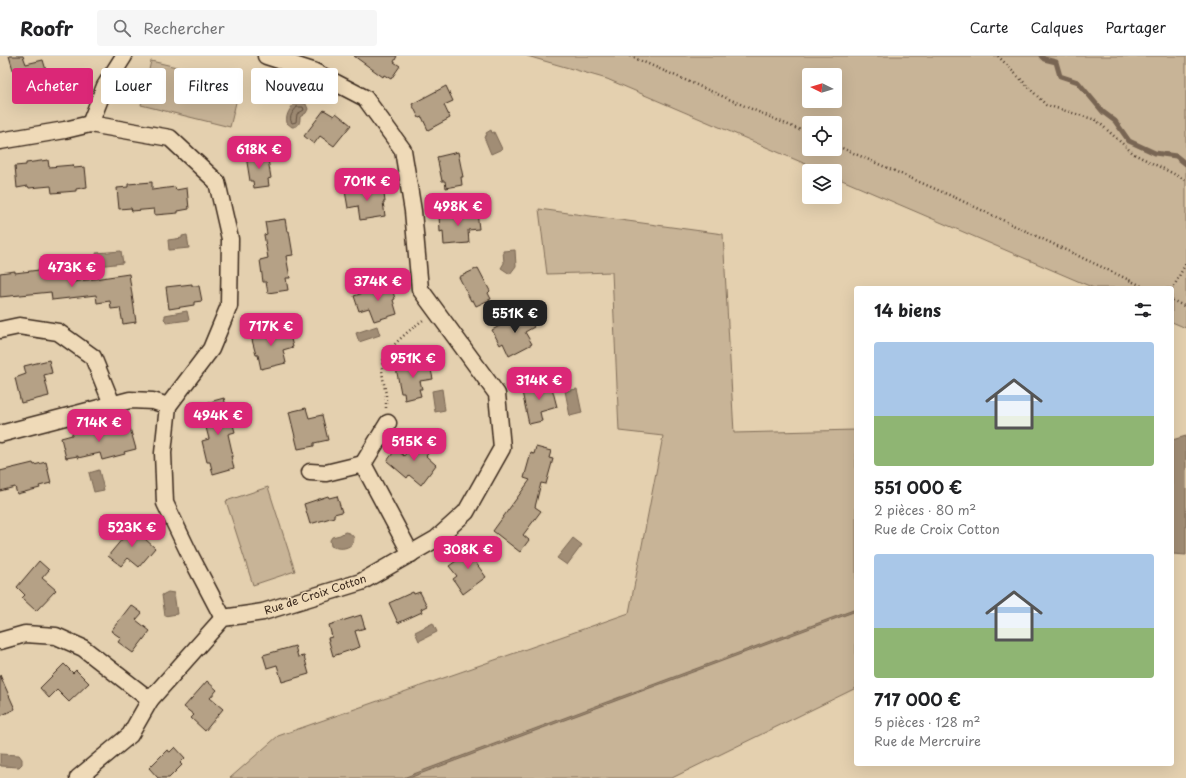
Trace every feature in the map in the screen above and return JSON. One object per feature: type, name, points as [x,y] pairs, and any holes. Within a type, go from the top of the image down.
[{"type":"street","points":[[90,124],[106,86],[124,56]]},
{"type":"street","name":"Rue de Croix Cotton","points":[[223,618],[263,612],[361,582],[436,539],[466,512],[502,448],[497,394],[420,289],[413,211],[402,150],[365,98],[313,71],[266,56]]},
{"type":"street","points":[[0,141],[65,130],[90,124],[170,138],[217,182],[230,239],[229,306],[212,349],[168,406],[163,453],[165,503],[223,618],[150,700],[130,735],[78,778]]},
{"type":"street","points":[[0,330],[19,326],[58,332],[93,357],[112,404]]},
{"type":"street","points":[[0,434],[130,400],[153,401],[168,406]]},
{"type":"street","points":[[310,472],[326,473],[363,464],[388,423]]},
{"type":"street","points":[[363,464],[411,554]]},
{"type":"street","points":[[0,641],[25,634],[56,636],[83,648],[150,700]]},
{"type":"path","points":[[630,56],[802,131]]},
{"type":"path","points":[[998,56],[1046,104],[1096,120],[1134,154],[1186,180]]},
{"type":"path","points":[[842,148],[956,198],[1142,286]]},
{"type":"path","points":[[1174,286],[1186,263]]},
{"type":"path","points":[[1174,301],[1186,307]]},
{"type":"path","points":[[388,423],[386,417],[386,397],[382,361],[404,334],[436,310]]},
{"type":"shaded area","points":[[527,56],[1186,56],[1186,328],[1174,323],[1174,286],[1089,286],[842,180],[842,164],[806,164],[607,79]]},
{"type":"shaded area","points":[[151,61],[181,68],[174,68],[174,104],[236,104],[230,127],[141,105],[166,104],[166,68],[149,68]]},
{"type":"shaded area","points":[[539,209],[723,234],[734,433],[854,430],[854,689],[672,778],[230,778],[278,736],[629,613],[663,436],[619,431],[612,272],[547,274]]},
{"type":"shaded area","points":[[268,487],[295,571],[253,585],[226,501]]},
{"type":"water","points":[[294,104],[306,104],[308,109],[306,113],[300,117],[298,125],[294,127],[287,123],[289,111]]},
{"type":"water","points":[[491,130],[492,133],[494,132],[502,149],[491,154],[484,137],[487,135],[486,133]]},
{"type":"water","points":[[187,235],[189,248],[169,250],[168,240],[182,238],[182,236]]},
{"type":"water","points":[[515,250],[516,266],[510,274],[501,268],[504,263],[503,251]]},
{"type":"water","points":[[121,251],[123,263],[98,266],[96,253]]},
{"type":"water","points":[[187,311],[189,320],[166,323],[164,319],[165,315]]},
{"type":"water","points":[[377,326],[380,335],[359,342],[356,333]]},
{"type":"water","points":[[442,389],[445,410],[435,412],[432,391]]},
{"type":"water","points":[[577,389],[582,413],[570,416],[565,391]]},
{"type":"water","points":[[1186,436],[1186,555],[1174,554],[1174,439]]},
{"type":"water","points":[[99,470],[104,490],[94,492],[89,473]]},
{"type":"water","points":[[345,532],[353,537],[354,540],[352,544],[344,548],[331,546],[330,540],[332,537]]},
{"type":"water","points":[[573,538],[582,545],[567,565],[557,558]]},
{"type":"water","points":[[168,592],[174,593],[177,614],[165,616],[162,595]]},
{"type":"water","points":[[854,610],[854,612],[409,778],[403,778]]},
{"type":"water","points":[[433,623],[437,632],[419,641],[415,632]]},
{"type":"water","points":[[0,754],[19,755],[22,759],[22,764],[19,767],[1,766]]},
{"type":"building","points":[[9,56],[23,56],[26,64],[43,60],[45,68],[13,68]]},
{"type":"building","points":[[354,56],[397,56],[394,62],[400,66],[391,79],[384,75],[383,77]]},
{"type":"building","points":[[446,86],[453,101],[444,105],[450,118],[428,130],[422,117],[419,118],[412,104]]},
{"type":"building","points":[[324,110],[334,116],[336,113],[351,125],[334,146],[320,136],[314,144],[304,136]]},
{"type":"building","points":[[458,152],[463,177],[461,177],[462,185],[446,188],[445,181],[442,181],[437,157]]},
{"type":"building","points":[[267,153],[271,178],[268,179],[269,186],[254,188],[253,181],[250,181],[246,156]]},
{"type":"building","points":[[48,160],[49,167],[73,165],[74,168],[85,167],[87,187],[76,189],[76,191],[52,193],[51,186],[29,188],[28,186],[17,188],[15,166]]},
{"type":"building","points":[[152,182],[152,190],[175,187],[176,190],[187,188],[189,209],[178,211],[178,213],[155,215],[154,209],[132,211],[131,208],[119,209],[117,188],[128,187],[128,184]]},
{"type":"building","points":[[383,185],[385,216],[360,220],[358,206],[348,208],[345,191]]},
{"type":"building","points":[[477,212],[479,229],[468,230],[469,243],[444,245],[443,231],[440,232],[439,215]]},
{"type":"building","points":[[285,219],[287,231],[289,231],[293,255],[286,256],[290,278],[286,278],[288,290],[268,293],[266,282],[263,282],[260,260],[268,258],[264,235],[267,234],[265,222]]},
{"type":"building","points":[[71,266],[73,282],[129,274],[136,322],[123,324],[120,308],[111,309],[110,301],[97,303],[96,295],[52,300],[51,292],[0,297],[0,273],[15,271],[15,273]]},
{"type":"building","points":[[478,268],[490,291],[488,293],[491,299],[476,306],[473,300],[471,301],[459,277]]},
{"type":"building","points":[[192,284],[192,286],[199,286],[202,301],[194,302],[194,305],[169,309],[166,287]]},
{"type":"building","points":[[391,284],[397,314],[374,321],[369,308],[359,311],[354,296]]},
{"type":"building","points":[[526,312],[534,327],[525,332],[532,344],[509,356],[503,343],[500,345],[492,330]]},
{"type":"building","points":[[264,327],[266,337],[289,331],[293,347],[283,350],[286,363],[261,369],[258,355],[256,355],[252,340],[251,330]]},
{"type":"building","points":[[49,360],[52,373],[44,375],[49,396],[21,403],[15,378],[26,374],[24,366]]},
{"type":"building","points":[[429,361],[433,379],[420,381],[422,389],[419,389],[421,396],[405,400],[404,393],[401,393],[396,368]]},
{"type":"building","points":[[550,380],[557,407],[540,412],[542,421],[529,424],[522,392],[533,389],[532,385]]},
{"type":"building","points":[[224,398],[235,432],[228,434],[234,468],[213,474],[210,462],[207,462],[202,441],[209,439],[203,416],[205,415],[202,404]]},
{"type":"building","points":[[306,408],[309,418],[322,415],[328,440],[314,443],[314,446],[298,449],[289,412]]},
{"type":"building","points":[[95,427],[97,434],[118,428],[119,430],[130,428],[136,449],[124,452],[125,454],[102,460],[100,453],[78,458],[78,456],[66,458],[61,438],[72,435],[72,433]]},
{"type":"building","points":[[419,437],[433,448],[426,456],[436,465],[421,485],[409,475],[407,478],[387,461],[396,449],[404,456]]},
{"type":"building","points":[[536,447],[551,451],[549,458],[553,459],[546,484],[541,483],[535,507],[541,511],[523,535],[529,540],[520,552],[493,531],[530,480],[524,478],[531,453],[534,454]]},
{"type":"building","points":[[46,462],[51,483],[39,486],[40,488],[17,494],[15,487],[0,491],[0,471],[33,463],[34,465]]},
{"type":"building","points":[[328,496],[329,498],[337,496],[342,512],[334,514],[334,517],[310,524],[304,504]]},
{"type":"building","points":[[133,526],[146,536],[144,538],[155,548],[139,567],[128,558],[121,566],[108,556]]},
{"type":"building","points":[[477,546],[484,557],[476,563],[486,577],[463,594],[453,579],[457,576],[449,566]]},
{"type":"building","points":[[39,561],[49,570],[42,578],[56,590],[36,611],[22,598],[25,595],[17,587]]},
{"type":"building","points":[[413,592],[414,594],[420,592],[427,606],[421,609],[422,612],[398,623],[389,603]]},
{"type":"building","points":[[131,605],[142,613],[136,620],[150,631],[133,653],[118,642],[121,638],[111,631]]},
{"type":"building","points":[[361,615],[365,628],[355,631],[360,647],[333,656],[328,638],[332,637],[329,625]]},
{"type":"building","points":[[295,646],[298,657],[304,656],[309,674],[282,682],[277,665],[267,668],[263,655]]},
{"type":"building","points":[[64,664],[73,673],[76,670],[89,683],[69,702],[57,690],[49,698],[40,688]]},
{"type":"building","points":[[0,675],[15,709],[0,716]]},
{"type":"building","points":[[207,681],[217,690],[210,698],[223,709],[205,731],[191,718],[194,715],[184,707]]},
{"type":"building","points":[[175,747],[185,758],[180,763],[182,765],[169,778],[158,778],[149,768],[167,750],[170,752]]},
{"type":"waterway","points":[[1041,56],[1044,59],[1056,62],[1060,76],[1078,82],[1103,112],[1115,121],[1129,141],[1155,153],[1176,156],[1186,164]]}]
